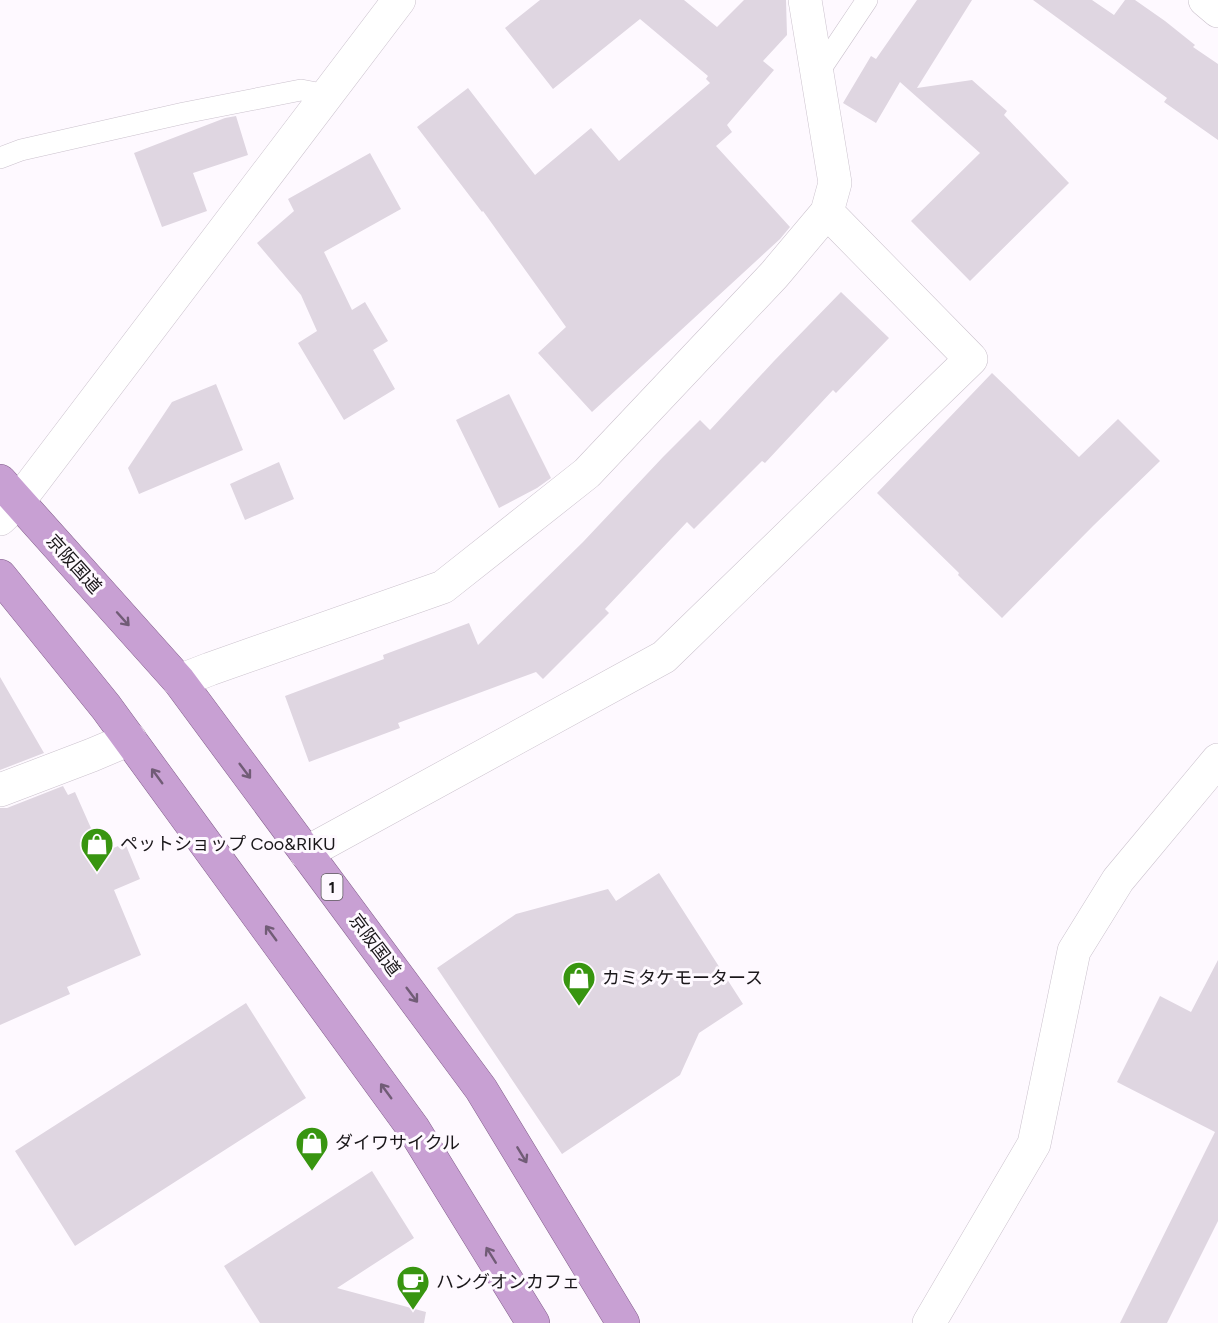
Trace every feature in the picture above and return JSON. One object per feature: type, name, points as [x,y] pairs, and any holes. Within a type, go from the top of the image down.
[{"type":"highway","name":"京阪国道","points":[[6,501],[179,681],[482,1089],[623,1323]]},
{"type":"highway","points":[[0,576],[130,739],[413,1128],[533,1323]]},
{"type":"street","points":[[6,501],[327,95],[399,0]]},
{"type":"street","points":[[179,681],[443,586],[587,473],[774,275],[827,212],[835,183],[805,0]]},
{"type":"street","points":[[1205,0],[1218,11]]},
{"type":"street","points":[[306,853],[664,657],[971,359],[827,212]]},
{"type":"street","points":[[0,790],[130,739]]},
{"type":"street","points":[[929,1323],[1034,1144],[1074,951],[1118,880],[1218,760]]},
{"type":"lane","points":[[818,73],[867,0]]},
{"type":"lane","points":[[0,158],[21,150],[172,115],[301,90],[327,95]]},
{"type":"building","points":[[540,0],[684,0],[717,27],[744,0],[786,0],[787,35],[763,61],[774,70],[727,125],[732,132],[716,146],[790,227],[780,239],[592,412],[538,353],[566,327],[483,211],[417,127],[468,88],[535,175],[591,128],[619,161],[710,83],[706,79],[708,76],[640,19],[553,89],[505,28]]},
{"type":"building","points":[[917,0],[972,0],[917,88],[972,80],[1007,111],[1004,115],[1069,183],[970,281],[911,221],[980,153],[900,82],[876,123],[843,103],[871,56],[876,59]]},
{"type":"building","points":[[1033,0],[1092,0],[1114,15],[1125,0],[1135,0],[1165,21],[1195,45],[1193,47],[1218,64],[1218,140],[1164,102],[1167,98]]},
{"type":"building","points":[[236,116],[248,155],[193,173],[207,211],[162,227],[134,153],[225,118]]},
{"type":"building","points":[[370,153],[401,209],[324,252],[352,310],[365,302],[388,341],[373,350],[395,389],[344,420],[298,343],[317,331],[301,295],[257,243],[294,211],[288,199]]},
{"type":"building","points":[[841,292],[889,338],[836,393],[833,390],[765,463],[762,461],[694,529],[687,522],[605,609],[609,613],[543,679],[536,672],[398,723],[400,728],[309,762],[285,696],[384,659],[383,655],[469,623],[478,645],[583,542],[700,420],[710,430]]},
{"type":"building","points":[[992,373],[1079,457],[1118,419],[1160,461],[1002,618],[877,493]]},
{"type":"building","points":[[216,384],[243,450],[139,494],[128,468],[172,402]]},
{"type":"building","points":[[509,394],[551,478],[499,508],[456,420]]},
{"type":"building","points":[[279,462],[294,499],[245,520],[230,484]]},
{"type":"building","points":[[0,677],[44,753],[0,770]]},
{"type":"building","points":[[63,786],[68,795],[75,792],[102,853],[125,843],[140,879],[114,890],[141,955],[67,987],[70,994],[0,1025],[0,808],[7,808]]},
{"type":"building","points":[[659,873],[743,1004],[699,1033],[680,1075],[562,1154],[437,968],[516,914],[608,889],[616,901]]},
{"type":"building","points":[[1218,960],[1218,1221],[1167,1323],[1120,1323],[1215,1132],[1117,1082],[1160,996],[1191,1012]]},
{"type":"building","points":[[246,1003],[306,1098],[75,1246],[15,1151]]},
{"type":"building","points":[[372,1171],[414,1238],[337,1288],[426,1312],[424,1323],[260,1323],[224,1266]]},
{"type":"place","name":"ペットショップ Coo&RIKU","points":[[97,873]]},
{"type":"place","name":"カミタケモータース","points":[[579,1007]]},
{"type":"place","name":"ダイワサイクル","points":[[312,1172]]},
{"type":"place","name":"ハングオンカフェ","points":[[413,1311]]}]
